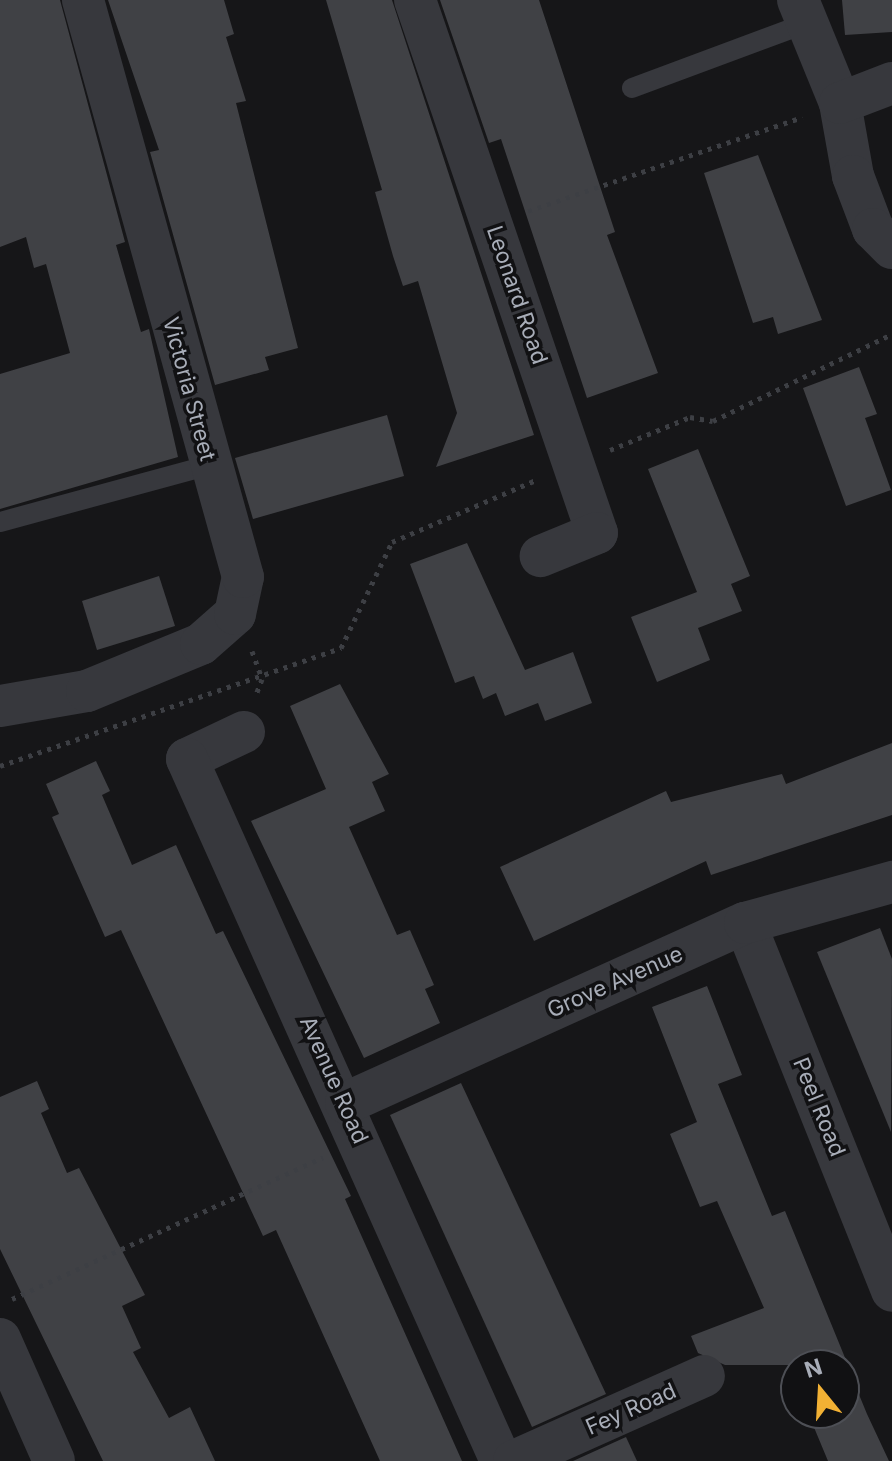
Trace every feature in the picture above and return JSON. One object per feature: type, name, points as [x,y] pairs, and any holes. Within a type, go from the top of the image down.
[{"type":"street","name":"Victoria Street","points":[[83,0],[243,577],[235,614]]},
{"type":"street","name":"Leonard Road","points":[[415,0],[597,533],[541,556]]},
{"type":"street","points":[[802,11],[840,103],[853,176],[873,229],[892,248]]},
{"type":"street","points":[[840,103],[892,83]]},
{"type":"street","points":[[0,706],[87,691],[201,644],[235,614]]},
{"type":"street","name":"Avenue Road","points":[[244,732],[187,759],[354,1122],[501,1461]]},
{"type":"street","name":"Grove Avenue","points":[[354,1122],[745,923],[892,882]]},
{"type":"street","name":"Peel Road","points":[[745,923],[892,1291]]},
{"type":"street","points":[[0,1339],[54,1461]]},
{"type":"street","name":"Fey Road","points":[[514,1461],[704,1376]]},
{"type":"lane","points":[[632,88],[802,11]]},
{"type":"lane","points":[[0,522],[210,465]]},
{"type":"path","points":[[493,223],[840,103]]},
{"type":"path","points":[[235,614],[262,679],[244,732]]},
{"type":"path","points":[[0,766],[262,679],[341,648]]},
{"type":"path","points":[[0,1305],[354,1122]]},
{"type":"building","points":[[0,0],[60,0],[125,242],[116,245],[141,332],[149,329],[178,457],[0,509],[0,374],[70,353],[46,264],[34,268],[26,237],[0,247]]},
{"type":"building","points":[[108,0],[224,0],[234,34],[226,37],[246,101],[236,103],[298,348],[265,357],[269,370],[215,385],[150,152],[159,150]]},
{"type":"building","points":[[326,0],[392,0],[534,435],[436,467],[457,413],[418,281],[403,286],[393,256],[375,192],[382,190]]},
{"type":"building","points":[[440,0],[539,0],[615,232],[607,235],[658,373],[587,398],[501,139],[489,143]]},
{"type":"building","points":[[842,0],[892,0],[892,32],[845,35]]},
{"type":"building","points":[[758,155],[822,320],[778,334],[773,317],[753,323],[704,173]]},
{"type":"building","points":[[859,367],[877,414],[865,418],[891,490],[846,506],[803,388]]},
{"type":"building","points":[[387,415],[404,476],[253,519],[235,458]]},
{"type":"building","points":[[698,449],[750,576],[731,584],[742,611],[698,628],[710,660],[657,682],[631,617],[697,592],[648,469]]},
{"type":"building","points":[[467,543],[525,670],[573,652],[592,703],[545,721],[538,703],[505,716],[496,693],[483,699],[474,676],[455,683],[410,564]]},
{"type":"building","points":[[159,576],[175,626],[97,650],[82,601]]},
{"type":"building","points":[[340,684],[389,774],[372,782],[385,811],[349,827],[397,935],[410,930],[434,985],[425,989],[440,1023],[364,1058],[251,821],[326,789],[290,706]]},
{"type":"building","points":[[892,743],[892,815],[711,875],[706,861],[534,941],[500,867],[666,791],[671,802],[782,774],[786,784]]},
{"type":"building","points":[[96,761],[110,791],[102,795],[132,865],[176,845],[216,934],[223,931],[351,1196],[345,1199],[462,1461],[380,1461],[276,1230],[263,1236],[121,930],[105,937],[52,817],[59,814],[46,784]]},
{"type":"building","points":[[880,928],[892,959],[891,1132],[817,952]]},
{"type":"building","points":[[707,986],[742,1075],[718,1084],[772,1216],[785,1211],[841,1349],[780,1349],[780,1365],[725,1365],[698,1353],[691,1336],[764,1308],[717,1201],[700,1207],[670,1134],[697,1122],[652,1007]]},
{"type":"building","points":[[37,1081],[49,1109],[41,1113],[67,1173],[79,1168],[145,1295],[122,1306],[141,1348],[133,1352],[169,1418],[190,1407],[215,1461],[103,1461],[0,1249],[0,1097]]},
{"type":"building","points":[[461,1083],[606,1394],[532,1427],[390,1115]]},
{"type":"building","points":[[860,1397],[889,1461],[828,1461],[815,1429],[860,1429]]},
{"type":"building","points":[[626,1437],[637,1461],[573,1461]]}]
